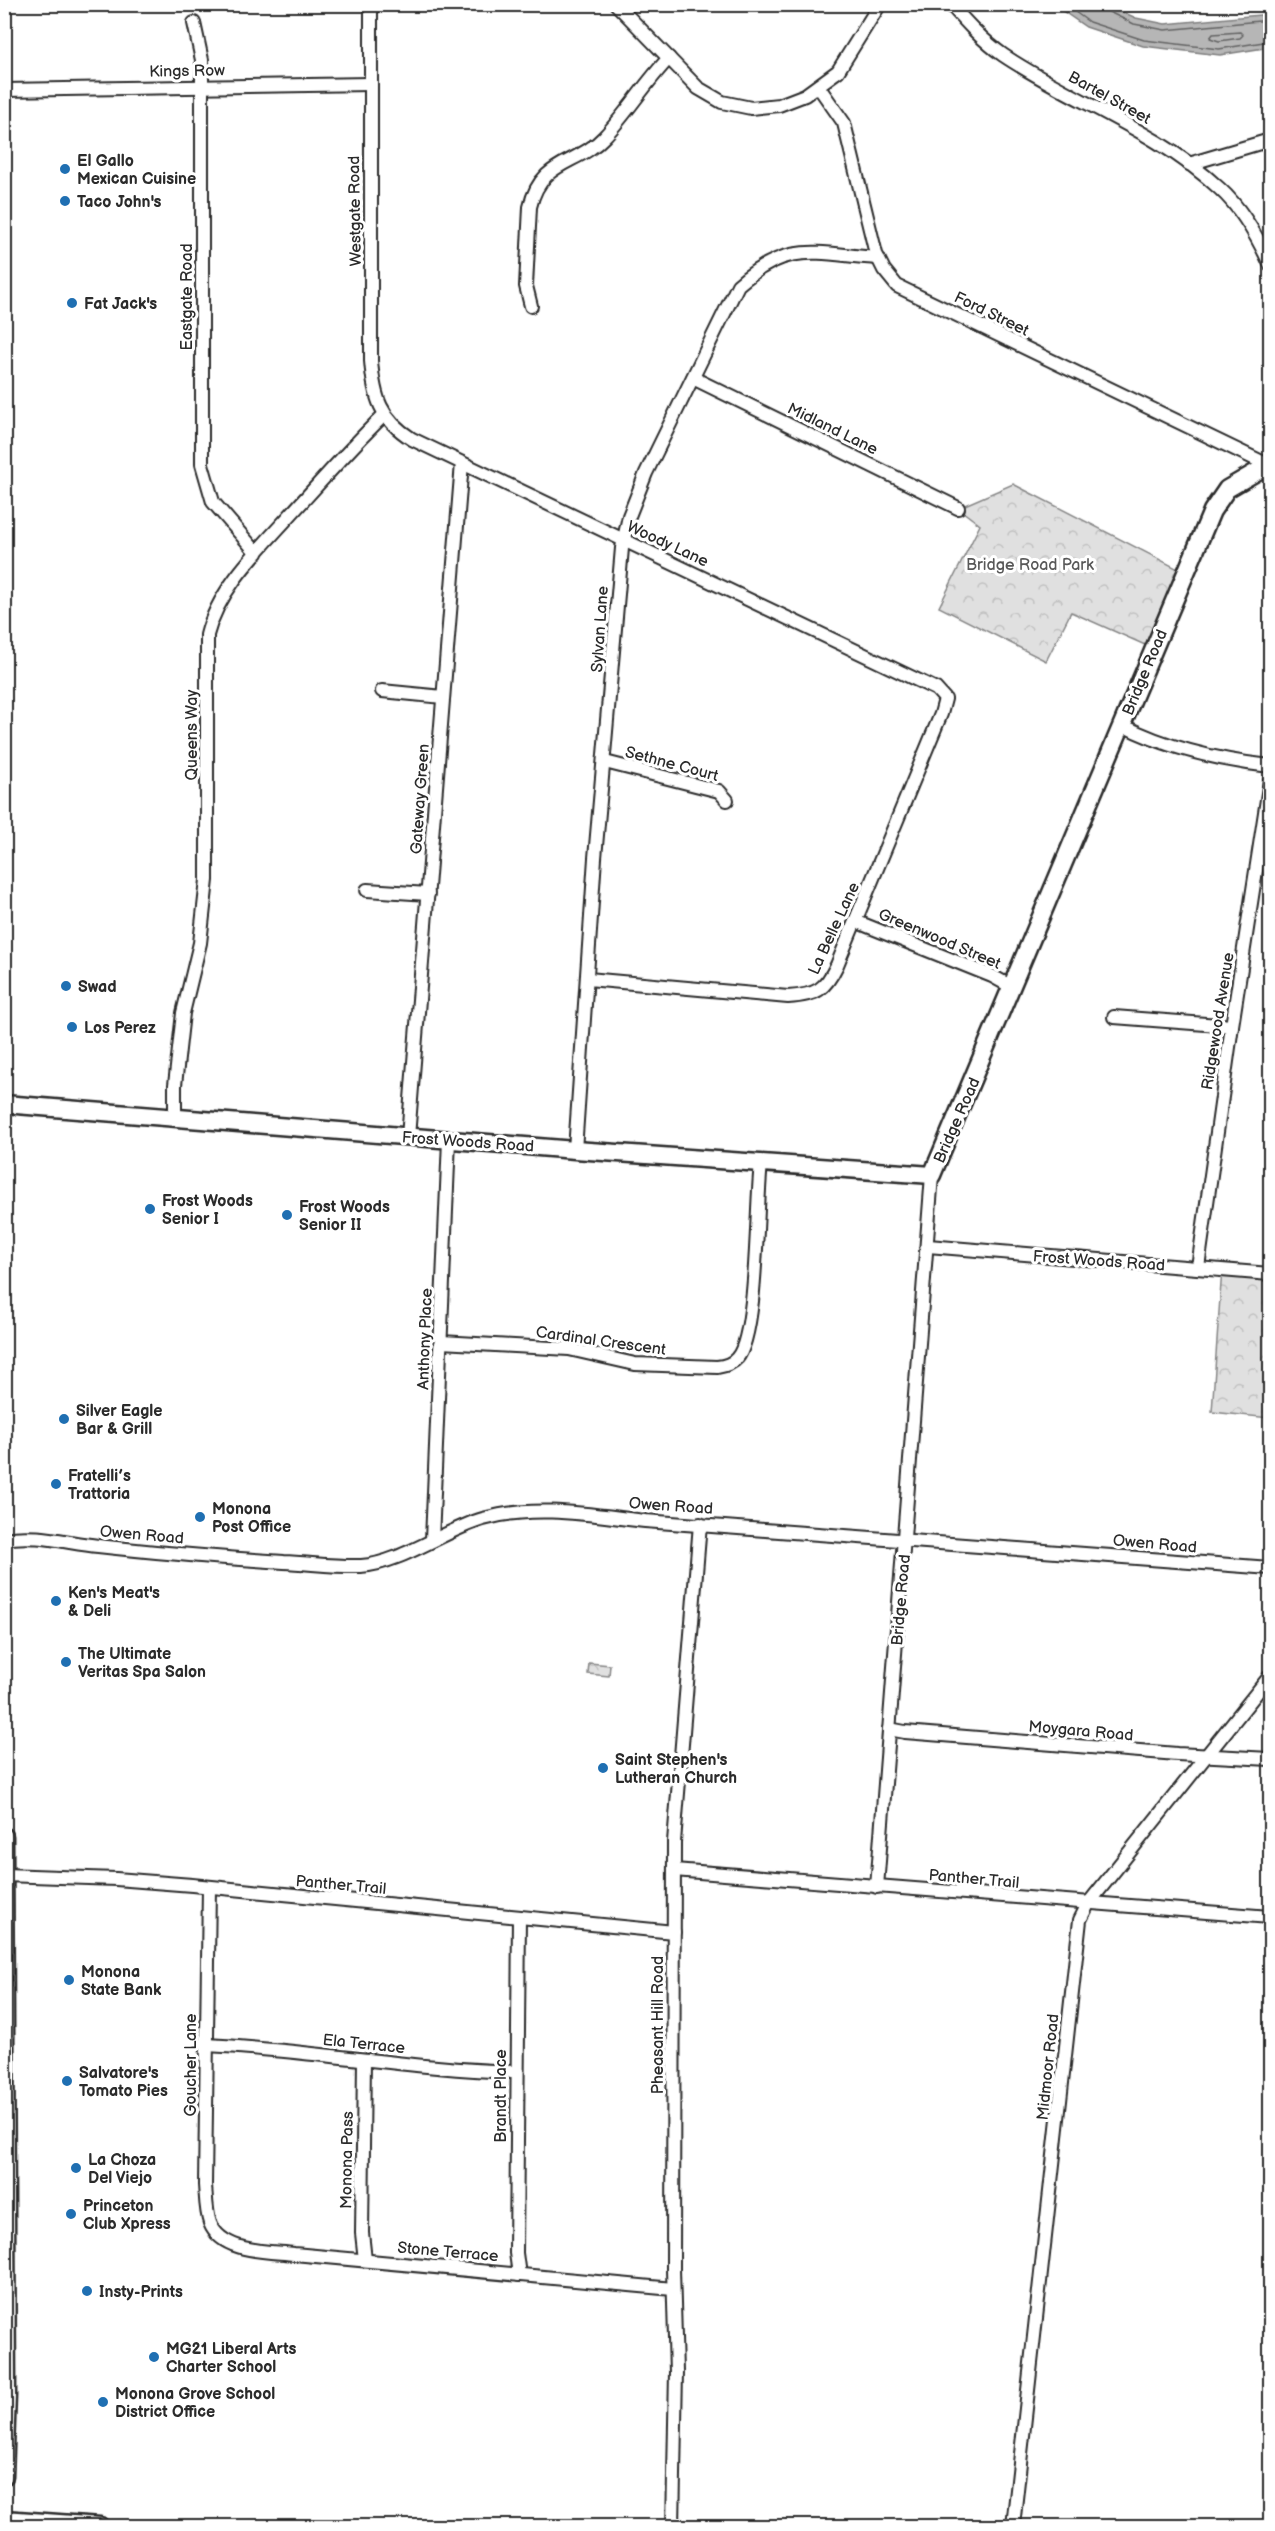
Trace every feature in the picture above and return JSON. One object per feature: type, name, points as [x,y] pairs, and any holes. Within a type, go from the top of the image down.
[{"type":"street","name":"Westgate Road","points":[[371,4],[371,361],[377,399],[384,415]]},
{"type":"street","points":[[616,4],[698,88],[722,102],[751,108],[779,105],[805,95],[838,72],[880,4]]},
{"type":"street","name":"Bartel Street","points":[[950,4],[989,44],[1004,55],[1086,104],[1155,140],[1189,164],[1227,197],[1270,264]]},
{"type":"street","name":"Eastgate Road","points":[[194,23],[202,60],[202,464],[213,502],[258,553]]},
{"type":"street","points":[[531,306],[526,286],[532,195],[539,183],[551,171],[602,139],[669,58]]},
{"type":"street","name":"Kings Row","points":[[4,90],[370,84]]},
{"type":"street","name":"Ford Street","points":[[818,86],[844,123],[878,258],[897,286],[1270,465]]},
{"type":"street","points":[[1189,164],[1270,140]]},
{"type":"street","name":"Sylvan Lane","points":[[575,1150],[595,858],[623,540],[629,516],[646,473],[738,285],[764,264],[791,254],[878,258]]},
{"type":"street","name":"Midland Lane","points":[[693,378],[958,508]]},
{"type":"street","name":"Woody Lane","points":[[384,415],[405,435],[936,689],[941,695]]},
{"type":"street","name":"Queens Way","points":[[175,1116],[175,1086],[183,1013],[200,943],[207,880],[207,635],[223,597],[258,553],[354,444],[384,415]]},
{"type":"street","name":"Gateway Green","points":[[408,1137],[462,463]]},
{"type":"street","name":"Bridge Road","points":[[877,1887],[932,1175],[1212,511],[1227,489],[1270,465]]},
{"type":"street","points":[[382,691],[443,696]]},
{"type":"street","name":"La Belle Lane","points":[[588,979],[788,997],[820,990],[829,982],[942,714],[945,699],[941,695]]},
{"type":"street","points":[[1122,725],[1184,750],[1214,758],[1270,766]]},
{"type":"street","name":"Sethne Court","points":[[605,762],[719,791],[727,800]]},
{"type":"street","name":"Ridgewood Avenue","points":[[1198,1267],[1270,780]]},
{"type":"street","points":[[367,890],[428,894]]},
{"type":"street","name":"Greenwood Street","points":[[855,921],[992,976],[1012,987]]},
{"type":"street","points":[[1114,1017],[1232,1026]]},
{"type":"street","name":"Frost Woods Road","points":[[4,1104],[575,1150],[932,1175]]},
{"type":"street","name":"Anthony Place","points":[[432,1540],[449,1140]]},
{"type":"street","name":"Cardinal Crescent","points":[[441,1342],[569,1349],[635,1364],[717,1367],[728,1365],[738,1357],[744,1346],[751,1319],[761,1164]]},
{"type":"street","name":"Frost Woods Road","points":[[927,1246],[1270,1274]]},
{"type":"street","name":"Owen Road","points":[[5,1539],[16,1543],[78,1544],[227,1558],[362,1566],[392,1558],[483,1519],[524,1512],[558,1511],[1270,1568]]},
{"type":"street","name":"Pheasant Hill Road","points":[[674,2526],[676,2372],[674,1842],[700,1524]]},
{"type":"street","name":"Midmoor Road","points":[[1013,2526],[1080,1920],[1088,1904],[1270,1676]]},
{"type":"street","name":"Moygara Road","points":[[889,1729],[1208,1756],[1270,1759]]},
{"type":"street","points":[[4,1836],[7,2395],[4,2476]]},
{"type":"street","name":"Panther Trail","points":[[674,1870],[1270,1917]]},
{"type":"street","name":"Panther Trail","points":[[5,1875],[116,1879],[674,1932]]},
{"type":"street","name":"Goucher Lane","points":[[209,1887],[205,2185],[209,2222],[222,2238]]},
{"type":"street","name":"Brandt Place","points":[[519,1917],[516,2253],[519,2275]]},
{"type":"street","name":"Ela Terrace","points":[[207,2045],[517,2072]]},
{"type":"street","name":"Monona Pass","points":[[363,2060],[362,2233],[365,2260]]},
{"type":"street","name":"Stone Terrace","points":[[222,2238],[232,2244],[247,2248],[674,2289]]},
{"type":"street","points":[[4,2519],[100,2526]]},
{"type":"green space","name":"Bridge Road Park","points":[[1013,484],[1186,573],[1154,649],[1071,612],[1046,661],[939,607],[980,525],[958,508]]},
{"type":"green space","points":[[1222,1269],[1270,1274],[1270,1418],[1212,1412]]},
{"type":"green space","points":[[589,1663],[610,1665],[609,1676],[588,1674]]},
{"type":"water","points":[[1054,5],[1107,5],[1136,18],[1165,24],[1270,14],[1270,47],[1220,55],[1143,46],[1086,27]]},
{"type":"place","name":"El Gallo Mexican Cuisine","points":[[65,169]]},
{"type":"place","name":"Taco John's","points":[[65,201]]},
{"type":"place","name":"Fat Jack's","points":[[72,303]]},
{"type":"place","name":"Swad","points":[[66,986]]},
{"type":"place","name":"Los Perez","points":[[72,1027]]},
{"type":"place","name":"Frost Woods Senior I","points":[[150,1209]]},
{"type":"place","name":"Frost Woods Senior II","points":[[287,1215]]},
{"type":"place","name":"Silver Eagle Bar & Grill","points":[[64,1419]]},
{"type":"place","name":"Fratelli’s Trattoria","points":[[56,1484]]},
{"type":"place","name":"Monona Post Office","points":[[200,1517]]},
{"type":"place","name":"Ken's Meat's & Deli","points":[[56,1601]]},
{"type":"place","name":"The Ultimate Veritas Spa Salon","points":[[66,1662]]},
{"type":"place","name":"Saint Stephen's Lutheran Church","points":[[603,1768]]},
{"type":"place","name":"Monona State Bank","points":[[69,1980]]},
{"type":"place","name":"Salvatore's Tomato Pies","points":[[67,2081]]},
{"type":"place","name":"La Choza Del Viejo","points":[[76,2168]]},
{"type":"place","name":"Princeton Club Xpress","points":[[71,2214]]},
{"type":"place","name":"Insty-Prints","points":[[87,2291]]},
{"type":"place","name":"MG21 Liberal Arts Charter School","points":[[154,2357]]},
{"type":"place","name":"Monona Grove School District Office","points":[[103,2402]]}]
